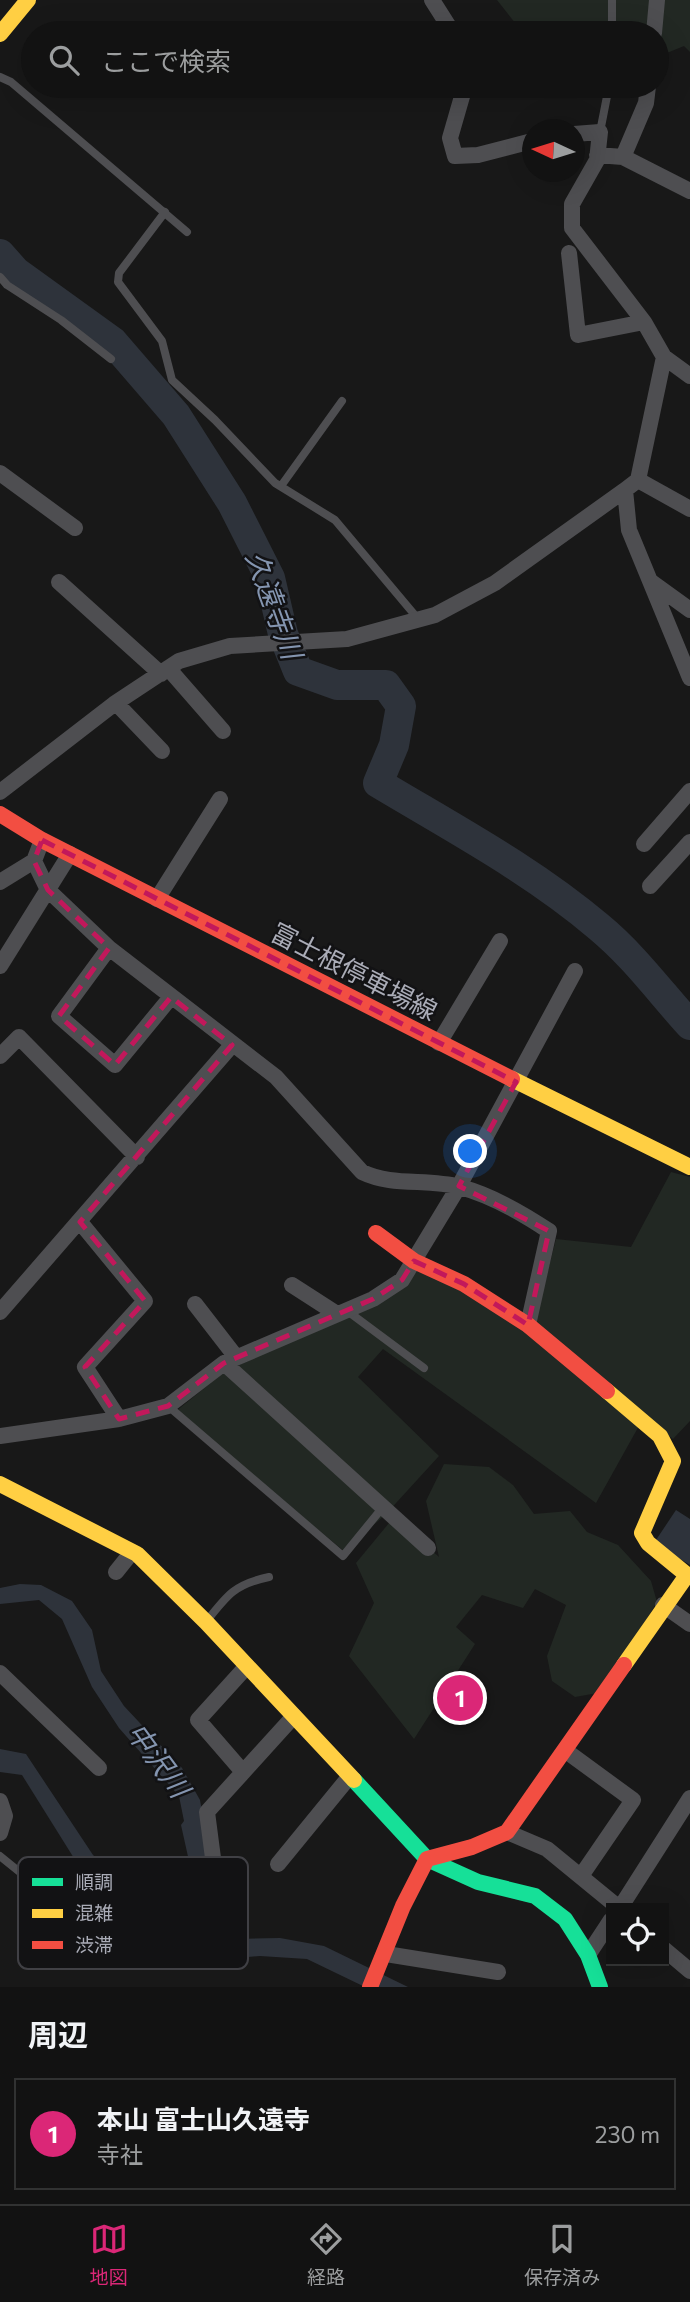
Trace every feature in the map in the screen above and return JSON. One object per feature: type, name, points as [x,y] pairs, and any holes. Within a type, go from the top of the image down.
[{"type":"street","points":[[0,34],[29,0]]},
{"type":"street","points":[[432,0],[448,21]]},
{"type":"street","points":[[655,21],[657,0]]},
{"type":"street","points":[[462,98],[450,138],[455,156],[478,155],[522,144]]},
{"type":"street","points":[[623,157],[647,98]]},
{"type":"street","points":[[585,133],[600,132],[597,155],[572,204],[572,228],[644,323],[664,357],[690,376]]},
{"type":"street","points":[[597,155],[623,157],[690,191]]},
{"type":"street","points":[[569,253],[578,335],[644,323]]},
{"type":"street","points":[[664,357],[632,485],[629,530],[690,678]]},
{"type":"street","points":[[0,474],[75,528]]},
{"type":"street","points":[[632,485],[690,509]]},
{"type":"street","points":[[0,792],[117,703],[165,671],[202,652],[230,646],[347,639],[435,615],[495,583],[632,485]]},
{"type":"street","points":[[649,580],[690,610]]},
{"type":"street","points":[[60,582],[165,671],[223,731]]},
{"type":"street","points":[[117,703],[162,751]]},
{"type":"street","points":[[644,844],[690,791]]},
{"type":"street","points":[[157,899],[220,799]]},
{"type":"street","name":"富士根停車場線","points":[[0,814],[42,840],[157,899],[516,1082],[690,1167]]},
{"type":"street","points":[[0,882],[34,861],[42,840]]},
{"type":"street","points":[[650,886],[690,842]]},
{"type":"street","points":[[0,966],[70,854]]},
{"type":"street","points":[[34,861],[48,890],[109,948],[135,965],[171,997],[199,1015],[232,1045],[276,1077],[362,1172],[378,1180],[459,1186],[529,1217],[549,1231],[528,1325]]},
{"type":"street","points":[[439,1043],[500,941]]},
{"type":"street","points":[[109,948],[59,1016],[115,1065],[171,997]]},
{"type":"street","points":[[0,1436],[119,1419],[168,1406],[230,1360],[373,1299],[402,1279],[459,1186],[575,971]]},
{"type":"street","points":[[0,1056],[19,1037],[137,1157]]},
{"type":"street","points":[[0,1312],[232,1045]]},
{"type":"street","points":[[80,1222],[145,1301],[85,1367],[119,1419]]},
{"type":"street","points":[[370,1987],[383,1960],[407,1891],[427,1859],[472,1847],[507,1832],[566,1751],[663,1605],[687,1575],[648,1543],[642,1533],[673,1461],[660,1436],[528,1325],[464,1284],[414,1261],[376,1233]]},
{"type":"street","points":[[292,1285],[342,1312]]},
{"type":"street","points":[[195,1304],[230,1360],[428,1548]]},
{"type":"street","points":[[0,1483],[132,1552],[206,1622],[427,1859],[478,1882],[535,1896],[565,1919],[587,1955],[600,1987]]},
{"type":"street","points":[[116,1572],[132,1552]]},
{"type":"street","points":[[663,1605],[690,1624]]},
{"type":"street","points":[[243,1772],[198,1720],[247,1666]]},
{"type":"street","points":[[0,1673],[99,1768]]},
{"type":"street","points":[[213,1857],[207,1812],[294,1716]]},
{"type":"street","points":[[566,1751],[633,1800],[581,1875]]},
{"type":"street","points":[[278,1864],[350,1776]]},
{"type":"street","points":[[622,1903],[690,1798]]},
{"type":"street","points":[[0,1801],[5,1816],[0,1833]]},
{"type":"street","points":[[507,1832],[547,1849],[613,1903]]},
{"type":"street","points":[[587,1955],[606,1927]]},
{"type":"street","points":[[669,1953],[690,1970]]},
{"type":"street","points":[[383,1960],[498,1972]]},
{"type":"lane","points":[[612,0],[612,21]]},
{"type":"lane","points":[[0,77],[21,90]]},
{"type":"lane","points":[[30,98],[187,232]]},
{"type":"lane","points":[[600,132],[607,98]]},
{"type":"lane","points":[[164,212],[119,273],[118,282],[162,341],[172,380],[281,486],[335,520],[419,620]]},
{"type":"lane","points":[[0,276],[7,285],[61,320],[111,359]]},
{"type":"lane","points":[[281,486],[342,401]]},
{"type":"lane","points":[[342,1312],[424,1368]]},
{"type":"lane","points":[[168,1406],[343,1556],[383,1507]]},
{"type":"lane","points":[[206,1622],[228,1593],[247,1581],[269,1577]]},
{"type":"lane","points":[[0,1856],[18,1871]]},
{"type":"highlighted area","points":[[42,840],[516,1082],[459,1186],[549,1231],[528,1325],[464,1284],[414,1261],[402,1280],[373,1299],[224,1363],[168,1406],[119,1419],[85,1367],[145,1301],[80,1222],[232,1045],[171,997],[115,1065],[59,1016],[109,948],[48,890],[34,861]]},
{"type":"shaded area","points":[[497,0],[690,0],[690,52],[684,46],[669,52],[669,21],[514,21]]},
{"type":"shaded area","points":[[671,1172],[690,1177],[690,1421],[673,1439],[533,1330],[556,1239],[631,1247]]},
{"type":"shaded area","points":[[421,1261],[464,1284],[640,1424],[596,1503],[383,1349],[358,1377],[439,1456],[386,1514],[344,1551],[175,1412],[223,1373],[398,1287]]},
{"type":"shaded area","points":[[444,1464],[489,1467],[513,1485],[534,1514],[570,1511],[587,1532],[618,1545],[651,1581],[657,1602],[603,1692],[575,1697],[552,1681],[547,1656],[566,1605],[535,1589],[523,1608],[482,1595],[456,1627],[475,1644],[414,1739],[349,1656],[374,1603],[356,1563],[394,1517],[439,1557],[426,1501]]},
{"type":"water","points":[[676,1510],[690,1519],[690,1565],[654,1543]]},
{"type":"water","name":"中沢川","points":[[20,1584],[41,1585],[72,1601],[92,1630],[101,1671],[124,1706],[182,1768],[200,1800],[210,1857],[188,1857],[181,1825],[184,1821],[179,1796],[119,1728],[92,1687],[62,1619],[39,1600],[0,1604],[0,1588]]},
{"type":"water","points":[[0,1749],[26,1754],[95,1857],[73,1857],[22,1775],[0,1772]]},
{"type":"water","points":[[280,1938],[324,1946],[408,1987],[365,1987],[307,1959],[248,1957],[248,1939]]},
{"type":"waterway","name":"久遠寺川","points":[[0,254],[16,272],[113,342],[176,415],[232,503],[270,578],[283,634],[298,671],[337,685],[386,685],[401,706],[394,745],[378,783],[491,851],[573,906],[624,950],[690,1025]]},
{"type":"traffic: fast","points":[[354,1780],[427,1859],[478,1882],[535,1896],[565,1919],[588,1955],[600,1987]]},
{"type":"traffic: slow","points":[[0,34],[28,0]]},
{"type":"traffic: slow","points":[[512,1079],[690,1167]]},
{"type":"traffic: slow","points":[[607,1391],[660,1436],[673,1461],[642,1533],[648,1543],[687,1575],[624,1665]]},
{"type":"traffic: slow","points":[[0,1484],[137,1554],[206,1622],[354,1780]]},
{"type":"traffic: jam","points":[[0,814],[42,840],[512,1079]]},
{"type":"traffic: jam","points":[[376,1233],[414,1261],[464,1284],[528,1325],[607,1391]]},
{"type":"traffic: jam","points":[[370,1987],[403,1906],[427,1859],[472,1847],[507,1832],[624,1665]]},
{"type":"place","name":"本山 富士山久遠寺","points":[[460,1698]]}]
